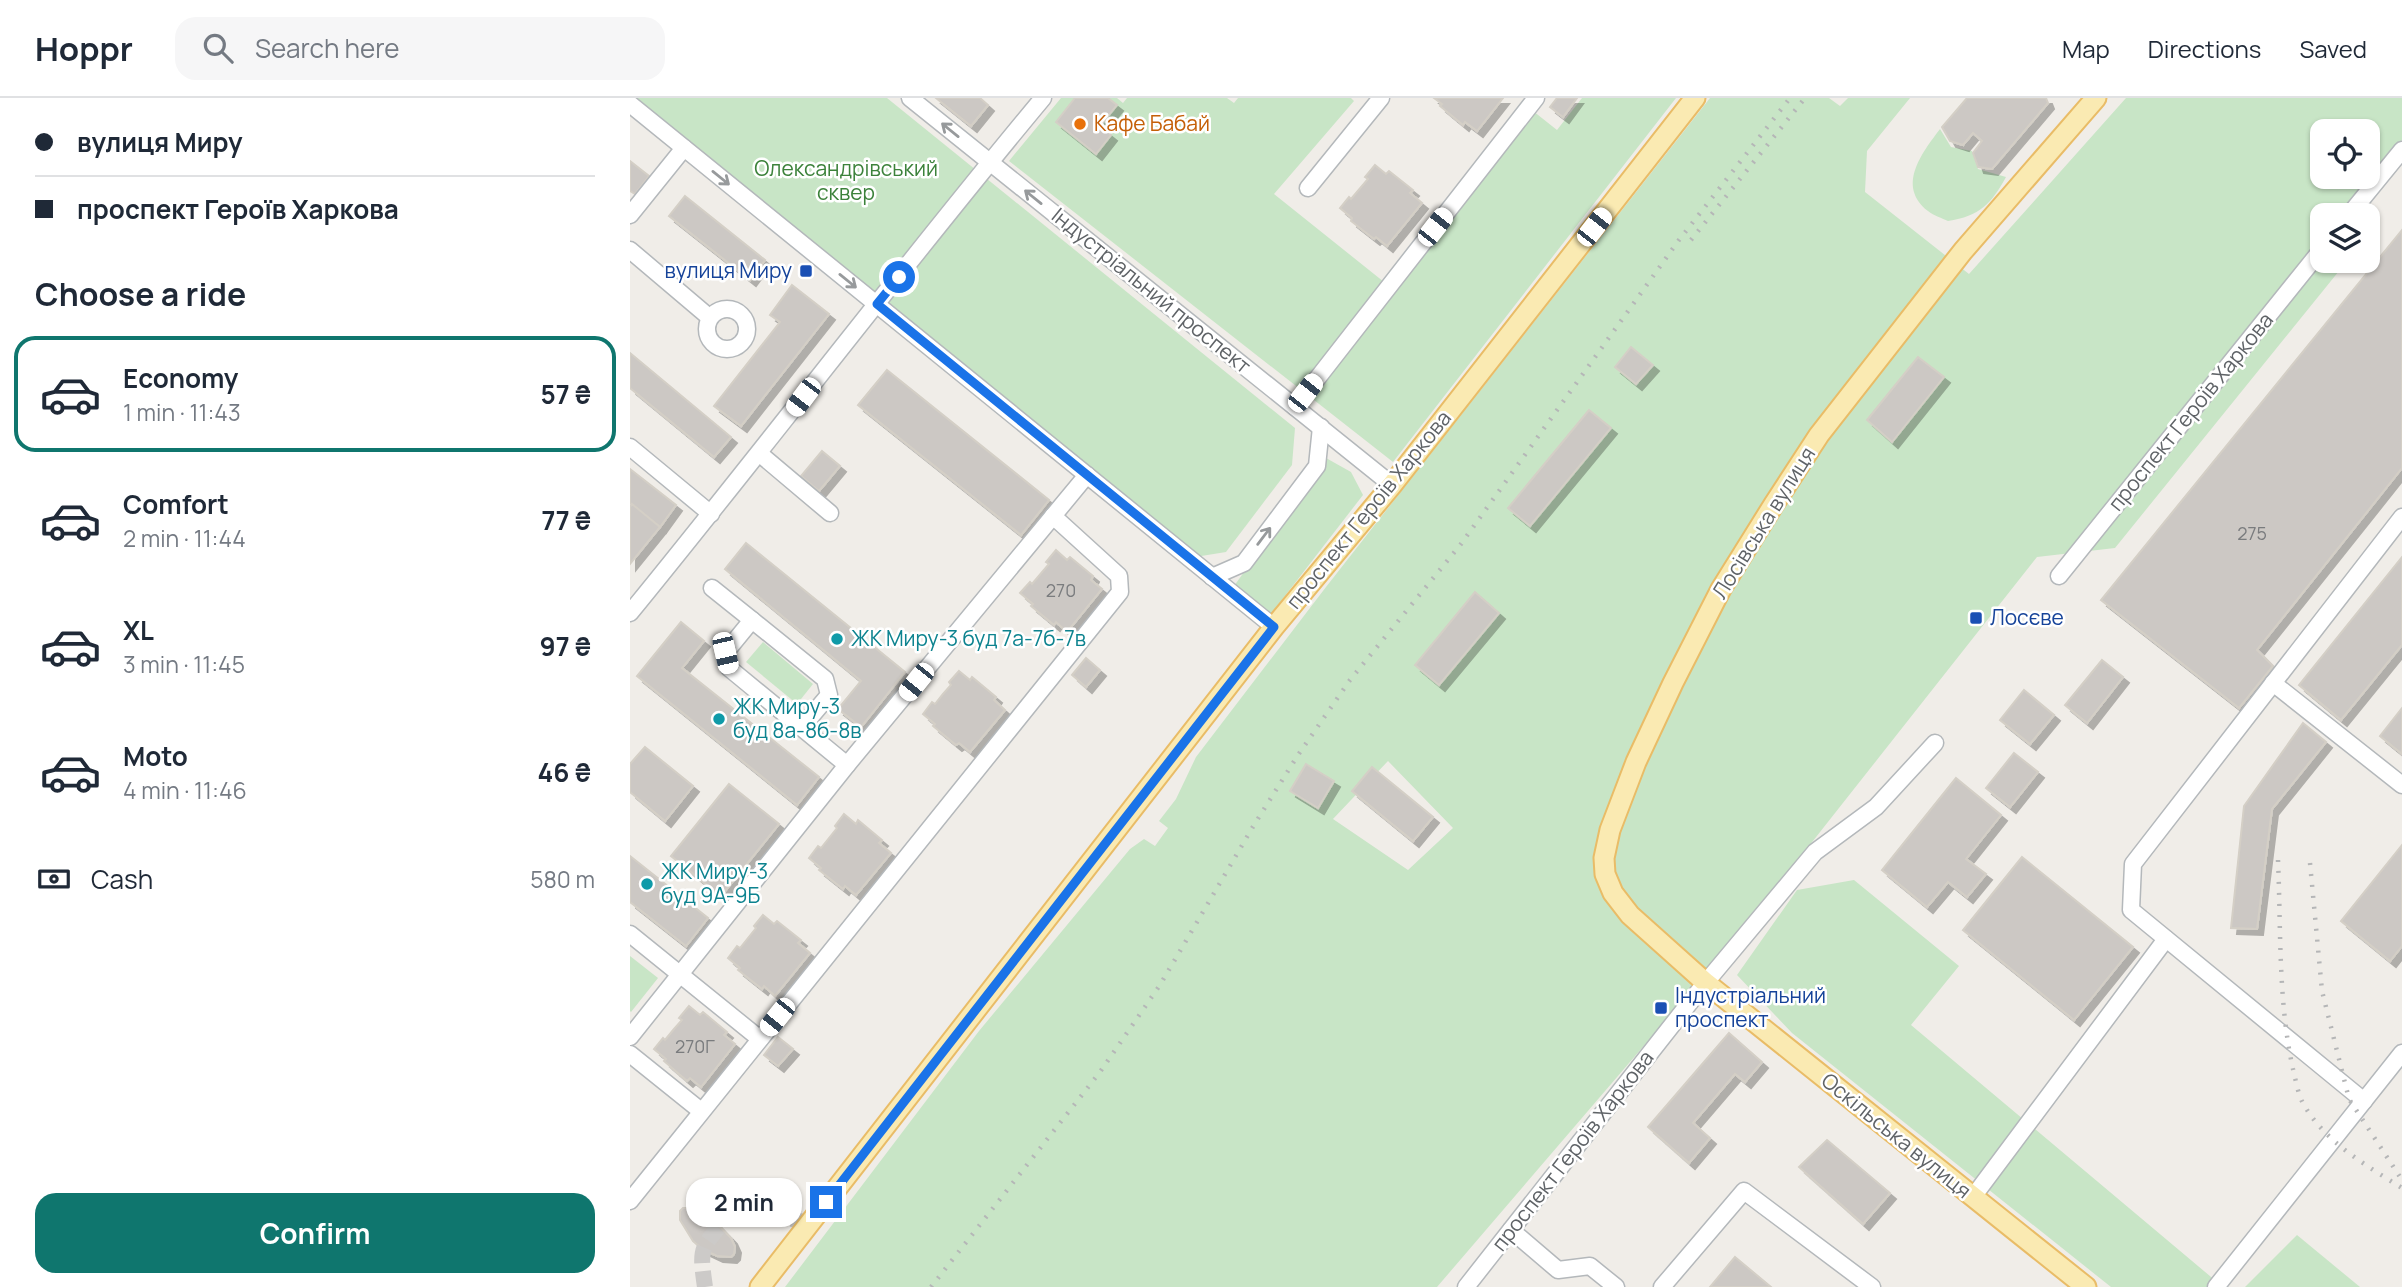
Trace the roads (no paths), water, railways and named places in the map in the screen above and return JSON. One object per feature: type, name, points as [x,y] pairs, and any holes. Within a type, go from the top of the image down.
[{"type":"main road","name":"проспект Героїв Харкова","points":[[760,1287],[1274,627],[1392,485],[1695,98]]},
{"type":"main road","name":"Лосівська вулиця","points":[[1706,983],[1630,915],[1613,893],[1605,874],[1604,858],[1610,830],[1636,762],[1721,589],[1819,435],[1964,251],[2096,98]]},
{"type":"main road","name":"Оскільська вулиця","points":[[1706,983],[2086,1287]]},
{"type":"street","name":"Індустріальний проспект","points":[[910,98],[1392,485]]},
{"type":"street","points":[[630,613],[1043,98]]},
{"type":"street","points":[[1308,188],[1380,98]]},
{"type":"street","points":[[1295,407],[1536,98]]},
{"type":"street","points":[[630,104],[1274,627]]},
{"type":"street","points":[[630,215],[684,148]]},
{"type":"street","points":[[2359,203],[2402,150]]},
{"type":"street","points":[[630,250],[709,317]]},
{"type":"street","name":"проспект Героїв Харкова","points":[[2059,576],[2310,264]]},
{"type":"street","points":[[1212,577],[1244,563],[1317,466],[1321,428]]},
{"type":"street","points":[[630,447],[711,514]]},
{"type":"street","points":[[760,454],[830,513]]},
{"type":"street","points":[[631,1035],[848,765],[1087,475]]},
{"type":"street","points":[[630,1201],[1120,592],[1119,576],[1053,516]]},
{"type":"street","points":[[2364,1101],[2131,910],[2133,864],[2401,520]]},
{"type":"street","points":[[712,588],[825,679],[829,695],[802,727]]},
{"type":"street","points":[[752,620],[725,653],[729,668],[848,765]]},
{"type":"street","points":[[2273,683],[2402,785]]},
{"type":"street","name":"проспект Героїв Харкова","points":[[1466,1287],[1706,983],[1815,852],[1876,807],[1935,743]]},
{"type":"street","points":[[630,934],[760,1039]]},
{"type":"street","points":[[1973,1198],[2166,939]]},
{"type":"street","points":[[2216,1287],[2402,1053]]},
{"type":"street","points":[[630,1054],[701,1111]]},
{"type":"street","points":[[1662,1287],[1744,1191],[1872,1287]]},
{"type":"street","points":[[1511,1230],[1559,1270],[1590,1266],[1616,1287]]},
{"type":"tunnel","points":[[705,1287],[702,1255],[711,1236],[726,1218],[770,1212],[809,1224]]},
{"type":"railway","points":[[931,1287],[1100,1072],[1160,985],[1254,825],[1350,680],[1461,544],[1679,240],[1790,98]]},
{"type":"railway","points":[[1691,240],[1805,98]]},
{"type":"railway","points":[[2278,860],[2285,1018],[2300,1097],[2313,1118],[2335,1142],[2402,1188]]},
{"type":"railway","points":[[2310,863],[2322,991],[2349,1099],[2402,1180]]},
{"type":"place","name":"Кафе Бабай","points":[[1080,124]]},
{"type":"place","name":"вулиця Миру","points":[[806,271]]},
{"type":"place","name":"Лосєве","points":[[1976,618]]},
{"type":"place","name":"ЖК Миру-3 буд 7а-7б-7в","points":[[837,639]]},
{"type":"place","name":"ЖК Миру-3 буд 8а-8б-8в","points":[[719,719]]},
{"type":"place","name":"ЖК Миру-3 буд 9А-9Б","points":[[647,884]]},
{"type":"place","name":"Індустріальний проспект","points":[[1661,1008]]},
{"type":"park label","name":"Олександрівський сквер","points":[[846,181]]}]
